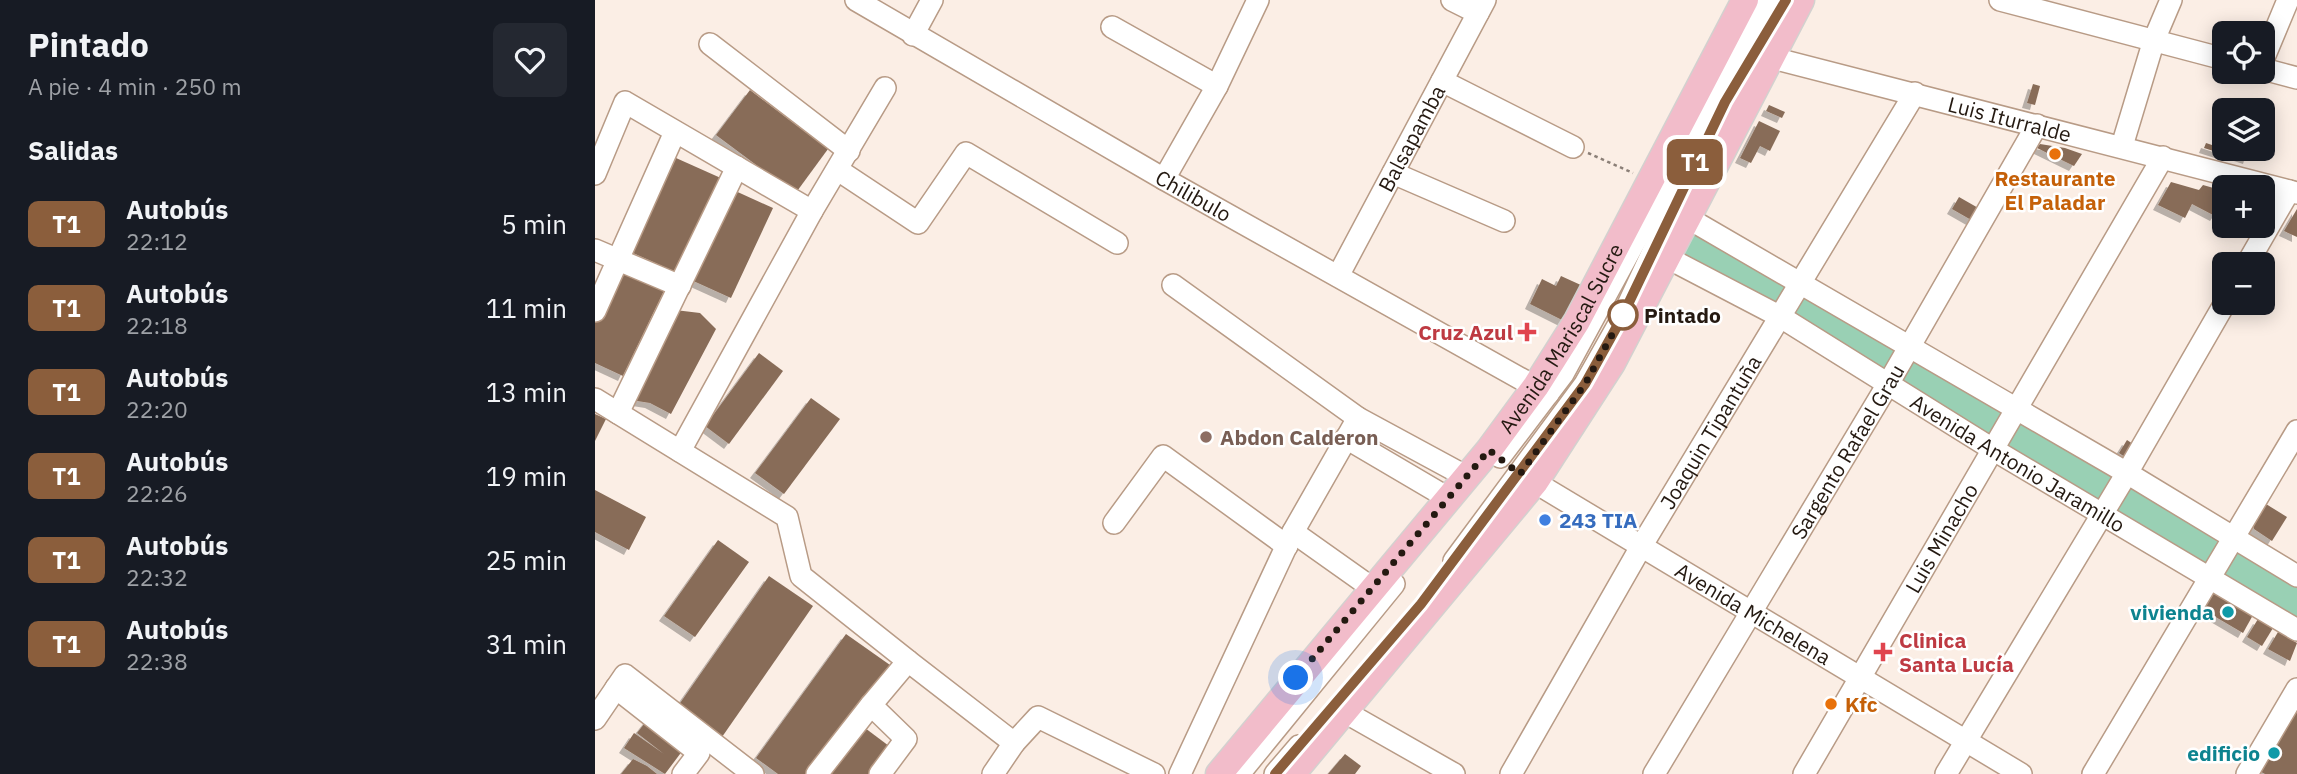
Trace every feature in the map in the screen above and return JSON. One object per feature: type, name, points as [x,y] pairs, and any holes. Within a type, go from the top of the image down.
[{"type":"main road","name":"Avenida Mariscal Sucre","points":[[1292,774],[1345,712],[1527,478],[1612,363],[1686,217],[1749,47],[1745,0]]},
{"type":"main road","name":"Avenida Mariscal Sucre","points":[[1219,774],[1448,498],[1494,454],[1542,390],[1652,182],[1749,47],[1801,0]]},
{"type":"street","name":"Chilibulo","points":[[856,0],[1164,180],[1542,390]]},
{"type":"street","points":[[913,35],[932,0]]},
{"type":"street","points":[[1164,180],[1217,86],[1258,0]]},
{"type":"street","points":[[1452,0],[1482,6]]},
{"type":"street","points":[[1275,774],[1527,478],[1620,321],[1749,47],[1766,0]]},
{"type":"street","points":[[1542,390],[1574,354],[1749,47],[1786,0]]},
{"type":"street","points":[[2000,0],[2052,6],[2154,40],[2212,56]]},
{"type":"street","points":[[2123,146],[2154,40],[2171,0]]},
{"type":"street","points":[[2275,31],[2288,0]]},
{"type":"street","name":"Balsapamba","points":[[1338,276],[1482,6]]},
{"type":"street","points":[[1112,27],[1217,86]]},
{"type":"street","points":[[710,44],[849,151]]},
{"type":"street","name":"Luis Iturralde","points":[[1749,47],[2293,192]]},
{"type":"street","points":[[2275,72],[2297,78]]},
{"type":"street","points":[[1442,81],[1573,146]]},
{"type":"street","points":[[680,451],[812,211],[885,88]]},
{"type":"street","name":"Joaquin Tipantuña","points":[[1511,774],[1642,545],[1798,282],[1915,93]]},
{"type":"street","points":[[595,174],[625,102],[812,211]]},
{"type":"street","name":"Sargento Rafael Grau","points":[[1654,774],[1888,384],[2037,125]]},
{"type":"street","points":[[595,311],[675,132]]},
{"type":"street","points":[[838,170],[918,223],[966,153],[1117,243]]},
{"type":"street","name":"Luis Minacho","points":[[1804,774],[2163,157]]},
{"type":"street","points":[[618,413],[737,166]]},
{"type":"street","points":[[1393,173],[1504,221]]},
{"type":"street","points":[[2255,252],[2293,192]]},
{"type":"street","points":[[1686,217],[2127,473],[2297,576]]},
{"type":"street","points":[[595,250],[680,286]]},
{"type":"street","name":"Avenida Antonio Jaramillo","points":[[1665,257],[1779,316],[2101,515],[2297,630]]},
{"type":"street","points":[[1173,285],[1358,418],[1467,477]]},
{"type":"street","points":[[1946,774],[2127,473],[2218,315]]},
{"type":"street","points":[[595,399],[787,517],[801,576],[1014,743]]},
{"type":"street","points":[[1180,774],[1290,539],[1358,418]]},
{"type":"street","points":[[2093,774],[2297,431]]},
{"type":"street","points":[[1346,438],[1448,498]]},
{"type":"street","points":[[1240,774],[1494,454]]},
{"type":"street","name":"Avenida Michelena","points":[[1494,454],[1527,478],[1751,611],[1858,679],[2021,774]]},
{"type":"street","points":[[1114,523],[1163,456],[1290,539],[1372,588]]},
{"type":"street","points":[[817,774],[908,661]]},
{"type":"street","points":[[595,719],[625,675],[753,774]]},
{"type":"street","points":[[616,688],[699,753],[683,774]]},
{"type":"street","points":[[2247,774],[2297,689]]},
{"type":"street","points":[[871,705],[906,739],[880,774]]},
{"type":"street","points":[[1345,712],[1454,774]]},
{"type":"street","points":[[993,774],[1014,743],[1038,717],[1154,774]]},
{"type":"path","points":[[1573,146],[1652,182]]},
{"type":"green space","points":[[1686,217],[2297,576],[2297,630],[1666,257]]},
{"type":"building","points":[[2033,84],[2040,86],[2035,105],[2027,103]]},
{"type":"building","points":[[750,90],[828,149],[795,194],[716,135]]},
{"type":"building","points":[[1769,105],[1785,112],[1782,118],[1766,111]]},
{"type":"building","points":[[1759,121],[1780,131],[1770,151],[1760,146],[1751,163],[1740,158]]},
{"type":"building","points":[[2206,143],[2212,145],[2212,151],[2204,148]]},
{"type":"building","points":[[2040,144],[2082,154],[2074,166],[2037,148]]},
{"type":"building","points":[[676,158],[723,179],[680,274],[633,253]]},
{"type":"building","points":[[2171,182],[2199,190],[2203,185],[2212,188],[2212,214],[2192,204],[2185,218],[2158,205]]},
{"type":"building","points":[[731,189],[773,208],[731,298],[689,279]]},
{"type":"building","points":[[1959,197],[1980,209],[1973,221],[1952,209]]},
{"type":"building","points":[[2297,209],[2297,237],[2284,231]]},
{"type":"building","points":[[615,271],[640,277],[665,289],[623,376],[595,363],[595,316]]},
{"type":"building","points":[[1561,276],[1583,286],[1566,322],[1530,304],[1542,279],[1556,286]]},
{"type":"building","points":[[675,310],[700,313],[716,329],[671,414],[650,403],[631,400]]},
{"type":"building","points":[[759,353],[783,371],[729,444],[705,426]]},
{"type":"building","points":[[811,398],[840,419],[784,494],[755,473]]},
{"type":"building","points":[[595,414],[606,419],[595,441]]},
{"type":"building","points":[[2127,440],[2133,444],[2125,457],[2119,453]]},
{"type":"building","points":[[595,490],[646,517],[629,550],[595,532]]},
{"type":"building","points":[[2266,504],[2287,517],[2272,541],[2254,529],[2253,525]]},
{"type":"building","points":[[718,540],[749,562],[695,637],[664,616]]},
{"type":"building","points":[[769,576],[813,606],[722,737],[678,706]]},
{"type":"building","name":"vivienda","points":[[2213,591],[2253,615],[2243,633],[2202,609]]},
{"type":"building","name":"vivienda","points":[[2258,619],[2273,628],[2262,646],[2247,637]]},
{"type":"building","name":"vivienda","points":[[2278,632],[2297,643],[2290,661],[2268,649]]},
{"type":"building","points":[[846,634],[890,665],[811,774],[778,774],[756,758]]},
{"type":"building","points":[[2297,694],[2297,774],[2265,774],[2254,768]]},
{"type":"building","points":[[648,719],[686,746],[665,774],[624,748],[634,733],[664,754],[637,733]]},
{"type":"building","points":[[861,725],[889,746],[868,774],[823,774]]},
{"type":"building","points":[[1345,754],[1361,766],[1355,774],[1328,774]]},
{"type":"building","points":[[633,759],[647,766],[657,774],[621,774]]},
{"type":"bus line","name":"T1","points":[[1275,774],[1421,604],[1585,384],[1620,321],[1725,102],[1786,0]]},
{"type":"place","name":"Restaurante El Paladar","points":[[2055,154]]},
{"type":"place","name":"Pintado","points":[[1623,315]]},
{"type":"place","name":"Cruz Azul","points":[[1527,332]]},
{"type":"place","name":"Abdon Calderon","points":[[1206,437]]},
{"type":"place","name":"243 TIA","points":[[1545,520]]},
{"type":"place","name":"vivienda","points":[[2228,612]]},
{"type":"place","name":"Clinica Santa Lucía","points":[[1883,652]]},
{"type":"place","name":"Kfc","points":[[1831,704]]},
{"type":"place","name":"edificio","points":[[2274,753]]},
{"type":"route","points":[[1296,678],[1489,450],[1520,474],[1585,384],[1623,315]]}]
